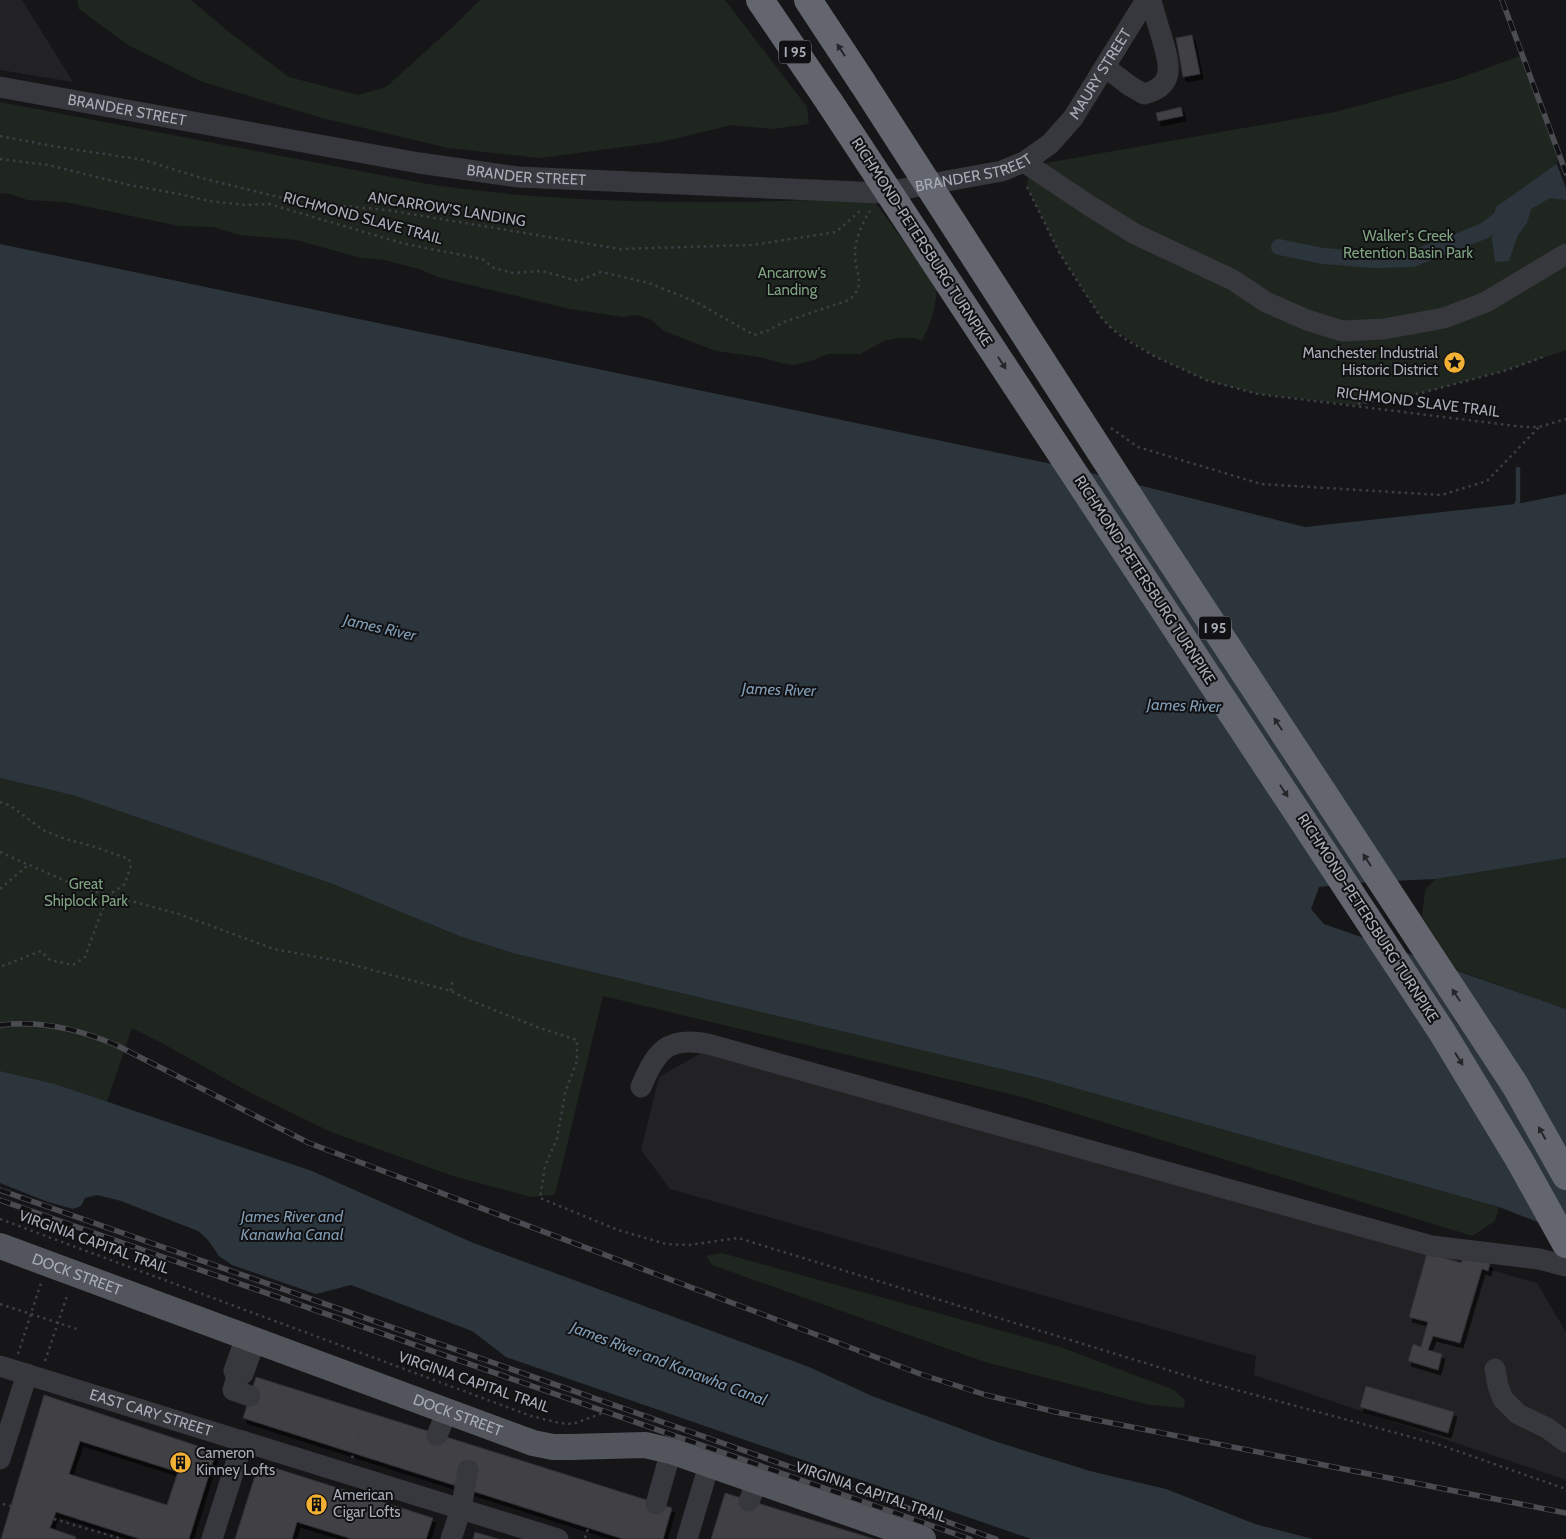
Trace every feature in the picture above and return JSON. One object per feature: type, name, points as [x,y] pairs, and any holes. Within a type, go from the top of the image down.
[{"type":"highway","name":"RICHMOND-PETERSBURG TURNPIKE","points":[[760,0],[830,103],[1442,1032],[1482,1097],[1566,1244]]},
{"type":"highway","name":"RICHMOND-PETERSBURG TURNPIKE","points":[[813,6],[1156,538],[1515,1084],[1566,1176]]},
{"type":"highway","points":[[1549,1212],[1566,1251]]},
{"type":"main road","name":"DOCK STREET","points":[[0,1246],[251,1339],[442,1423],[516,1437],[554,1447],[645,1445],[709,1465],[753,1491],[930,1533]]},
{"type":"street","name":"MAURY STREET","points":[[1050,144],[1073,118],[1146,0]]},
{"type":"street","points":[[1105,67],[1144,94],[1155,91],[1164,85],[1167,79],[1169,64],[1151,0]]},
{"type":"street","name":"BRANDER STREET","points":[[0,87],[419,163],[518,177],[882,193],[1002,171],[1018,164],[1050,144]]},
{"type":"street","points":[[1018,164],[1135,234],[1233,280],[1266,302],[1306,320],[1342,331],[1384,329],[1444,318],[1486,302],[1566,254]]},
{"type":"street","points":[[641,1087],[651,1063],[664,1050],[677,1043],[693,1041],[1432,1246],[1540,1259],[1566,1266]]},
{"type":"street","points":[[250,1396],[233,1390],[237,1377],[243,1374],[251,1339]]},
{"type":"street","points":[[0,1459],[22,1366]]},
{"type":"street","name":"EAST CARY STREET","points":[[22,1366],[243,1441],[558,1539]]},
{"type":"street","points":[[1495,1369],[1503,1399],[1518,1414],[1547,1428],[1566,1442]]},
{"type":"street","points":[[212,1539],[243,1441]]},
{"type":"street","points":[[656,1504],[671,1452]]},
{"type":"street","points":[[687,1539],[709,1465]]},
{"type":"street","points":[[451,1539],[474,1472]]},
{"type":"path","name":"ANCARROW’S LANDING","points":[[0,136],[144,160],[201,178],[299,202],[387,210],[620,249],[752,245],[836,232],[882,193]]},
{"type":"path","name":"RICHMOND SLAVE TRAIL","points":[[0,159],[48,165],[129,185],[209,201],[244,205],[269,204],[405,244],[482,259],[494,268],[513,273],[542,271],[578,281],[601,272],[649,283],[696,302],[754,335],[784,322],[849,300],[856,294],[860,286],[854,252],[863,221],[882,193]]},
{"type":"path","name":"RICHMOND SLAVE TRAIL","points":[[1018,164],[1027,187],[1060,254],[1094,307],[1110,327],[1154,356],[1206,380],[1258,394],[1524,427],[1539,427],[1566,419]]},
{"type":"path","points":[[1354,405],[1421,393],[1507,370],[1543,357]]},
{"type":"path","points":[[1106,424],[1138,447],[1261,484],[1441,495],[1488,481],[1539,427]]},
{"type":"path","points":[[0,802],[11,806],[43,830],[129,859],[132,865],[125,884],[110,894],[85,957],[73,965],[50,960],[41,952],[0,967]]},
{"type":"path","points":[[0,852],[27,866],[79,887],[179,914],[274,949],[339,961],[450,991],[512,1017],[577,1040],[577,1061],[565,1093],[557,1139],[545,1166],[540,1198],[618,1230],[666,1244],[689,1245],[738,1238],[1207,1382],[1438,1444],[1566,1489]]},
{"type":"path","points":[[0,889],[27,866]]},
{"type":"path","points":[[450,991],[453,979]]},
{"type":"path","name":"VIRGINIA CAPITAL TRAIL","points":[[0,1219],[531,1416],[573,1424],[604,1413],[612,1413],[649,1426]]},
{"type":"path","points":[[22,1366],[31,1314],[43,1278]]},
{"type":"path","points":[[22,1366],[58,1323],[69,1287]]},
{"type":"path","points":[[0,1304],[77,1329]]},
{"type":"path","points":[[353,1453],[360,1433]]},
{"type":"path","points":[[3,1504],[11,1506]]},
{"type":"path","points":[[585,1538],[594,1510]]},
{"type":"path","points":[[54,1519],[122,1539]]},
{"type":"path","name":"VIRGINIA CAPITAL TRAIL","points":[[930,1533],[972,1539]]},
{"type":"shaded area","points":[[0,0],[22,0],[73,82],[0,70]]},
{"type":"shaded area","points":[[708,1049],[1537,1283],[1566,1332],[1566,1480],[1254,1375],[1256,1356],[670,1189],[641,1150],[659,1077]]},
{"type":"green space","points":[[77,0],[191,0],[229,32],[289,77],[358,95],[386,87],[480,0],[725,0],[807,107],[809,124],[772,129],[732,125],[661,142],[540,158],[448,148],[322,118],[203,82],[128,45],[79,9]]},
{"type":"green space","name":"Walker's Creek Retention Basin Park","points":[[1523,55],[1566,184],[1566,350],[1507,370],[1421,393],[1355,405],[1258,394],[1206,380],[1154,356],[1110,327],[1100,316],[1060,254],[1027,187],[1029,166],[1335,112],[1457,79]]},
{"type":"green space","name":"Ancarrow's Landing","points":[[0,102],[428,184],[493,192],[624,201],[758,202],[872,198],[937,287],[934,308],[922,341],[914,338],[898,338],[884,341],[860,354],[828,354],[794,365],[785,364],[759,357],[716,351],[664,331],[651,320],[637,315],[623,317],[570,309],[441,278],[419,269],[384,260],[361,258],[296,240],[240,235],[213,227],[179,226],[65,202],[27,200],[10,194],[0,193]]},
{"type":"green space","name":"Great Shiplock Park","points":[[0,778],[72,795],[333,884],[459,936],[512,953],[1039,1078],[1499,1207],[1495,1221],[1472,1236],[1022,1097],[603,996],[555,1195],[531,1197],[453,1176],[331,1132],[249,1092],[132,1028],[107,1102],[55,1084],[0,1071]]},
{"type":"green space","points":[[1566,858],[1566,1009],[1457,970],[1422,917],[1425,890],[1436,879]]},
{"type":"green space","points":[[722,1253],[1060,1347],[1174,1390],[1185,1400],[1184,1408],[1150,1405],[985,1362],[712,1265],[706,1256]]},
{"type":"water","points":[[1566,159],[1566,200],[1550,198],[1531,209],[1527,223],[1518,235],[1509,261],[1495,262],[1491,231],[1496,207]]},
{"type":"water","name":"James River","points":[[0,244],[1071,468],[1305,527],[1516,504],[1566,494],[1566,858],[1436,879],[1369,882],[1319,887],[1311,909],[1324,924],[1566,1009],[1566,1233],[1499,1207],[1039,1078],[512,953],[459,936],[333,884],[72,795],[0,778]]},
{"type":"water","name":"James River and Kanawha Canal","points":[[0,1071],[55,1084],[312,1171],[471,1242],[809,1367],[872,1396],[994,1441],[1090,1471],[1166,1489],[1255,1524],[1313,1539],[1031,1539],[506,1357],[472,1331],[351,1285],[316,1294],[232,1265],[219,1256],[208,1240],[198,1231],[121,1201],[97,1195],[85,1198],[81,1206],[73,1209],[48,1202],[0,1183]]},
{"type":"pier","points":[[1566,157],[1566,188],[1556,162]]},
{"type":"building","points":[[1192,35],[1200,74],[1183,77],[1176,38]]},
{"type":"building","points":[[1181,107],[1183,116],[1158,121],[1156,113]]},
{"type":"building","points":[[1427,1253],[1461,1263],[1464,1256],[1490,1263],[1488,1271],[1482,1269],[1460,1343],[1433,1336],[1428,1350],[1442,1354],[1438,1370],[1408,1361],[1413,1344],[1421,1347],[1428,1322],[1409,1317]]},
{"type":"building","points":[[256,1377],[672,1508],[663,1539],[623,1539],[243,1418]]},
{"type":"building","points":[[1366,1386],[1454,1412],[1448,1433],[1360,1407]]},
{"type":"building","name":"Cameron Kinney Lofts","points":[[44,1395],[216,1452],[189,1539],[140,1539],[56,1512],[50,1528],[76,1537],[75,1539],[1,1539]],"holes":[[[80,1441],[178,1472],[167,1505],[69,1474]]]},
{"type":"building","name":"American Cigar Lofts","points":[[259,1463],[433,1518],[426,1539],[352,1539],[297,1522],[292,1539],[235,1539]]},
{"type":"building","points":[[725,1493],[874,1539],[711,1539]]},
{"type":"building","points":[[475,1532],[498,1539],[473,1539]]},
{"type":"waterway","points":[[1279,247],[1323,256],[1375,260],[1412,259],[1484,231],[1510,211]]},
{"type":"waterway","points":[[1515,507],[1518,501],[1518,469]]},
{"type":"railway","points":[[1502,0],[1566,173]]},
{"type":"railway","points":[[0,1025],[30,1024],[60,1027],[102,1039],[309,1143],[923,1375],[986,1395],[1056,1412],[1566,1513]]},
{"type":"railway","points":[[0,1190],[996,1539]]},
{"type":"railway","points":[[0,1200],[970,1539]]},
{"type":"place","name":"Manchester Industrial Historic District","points":[[1454,362]]},
{"type":"place","name":"Cameron Kinney Lofts","points":[[180,1462]]},
{"type":"place","name":"American Cigar Lofts","points":[[317,1504]]}]
